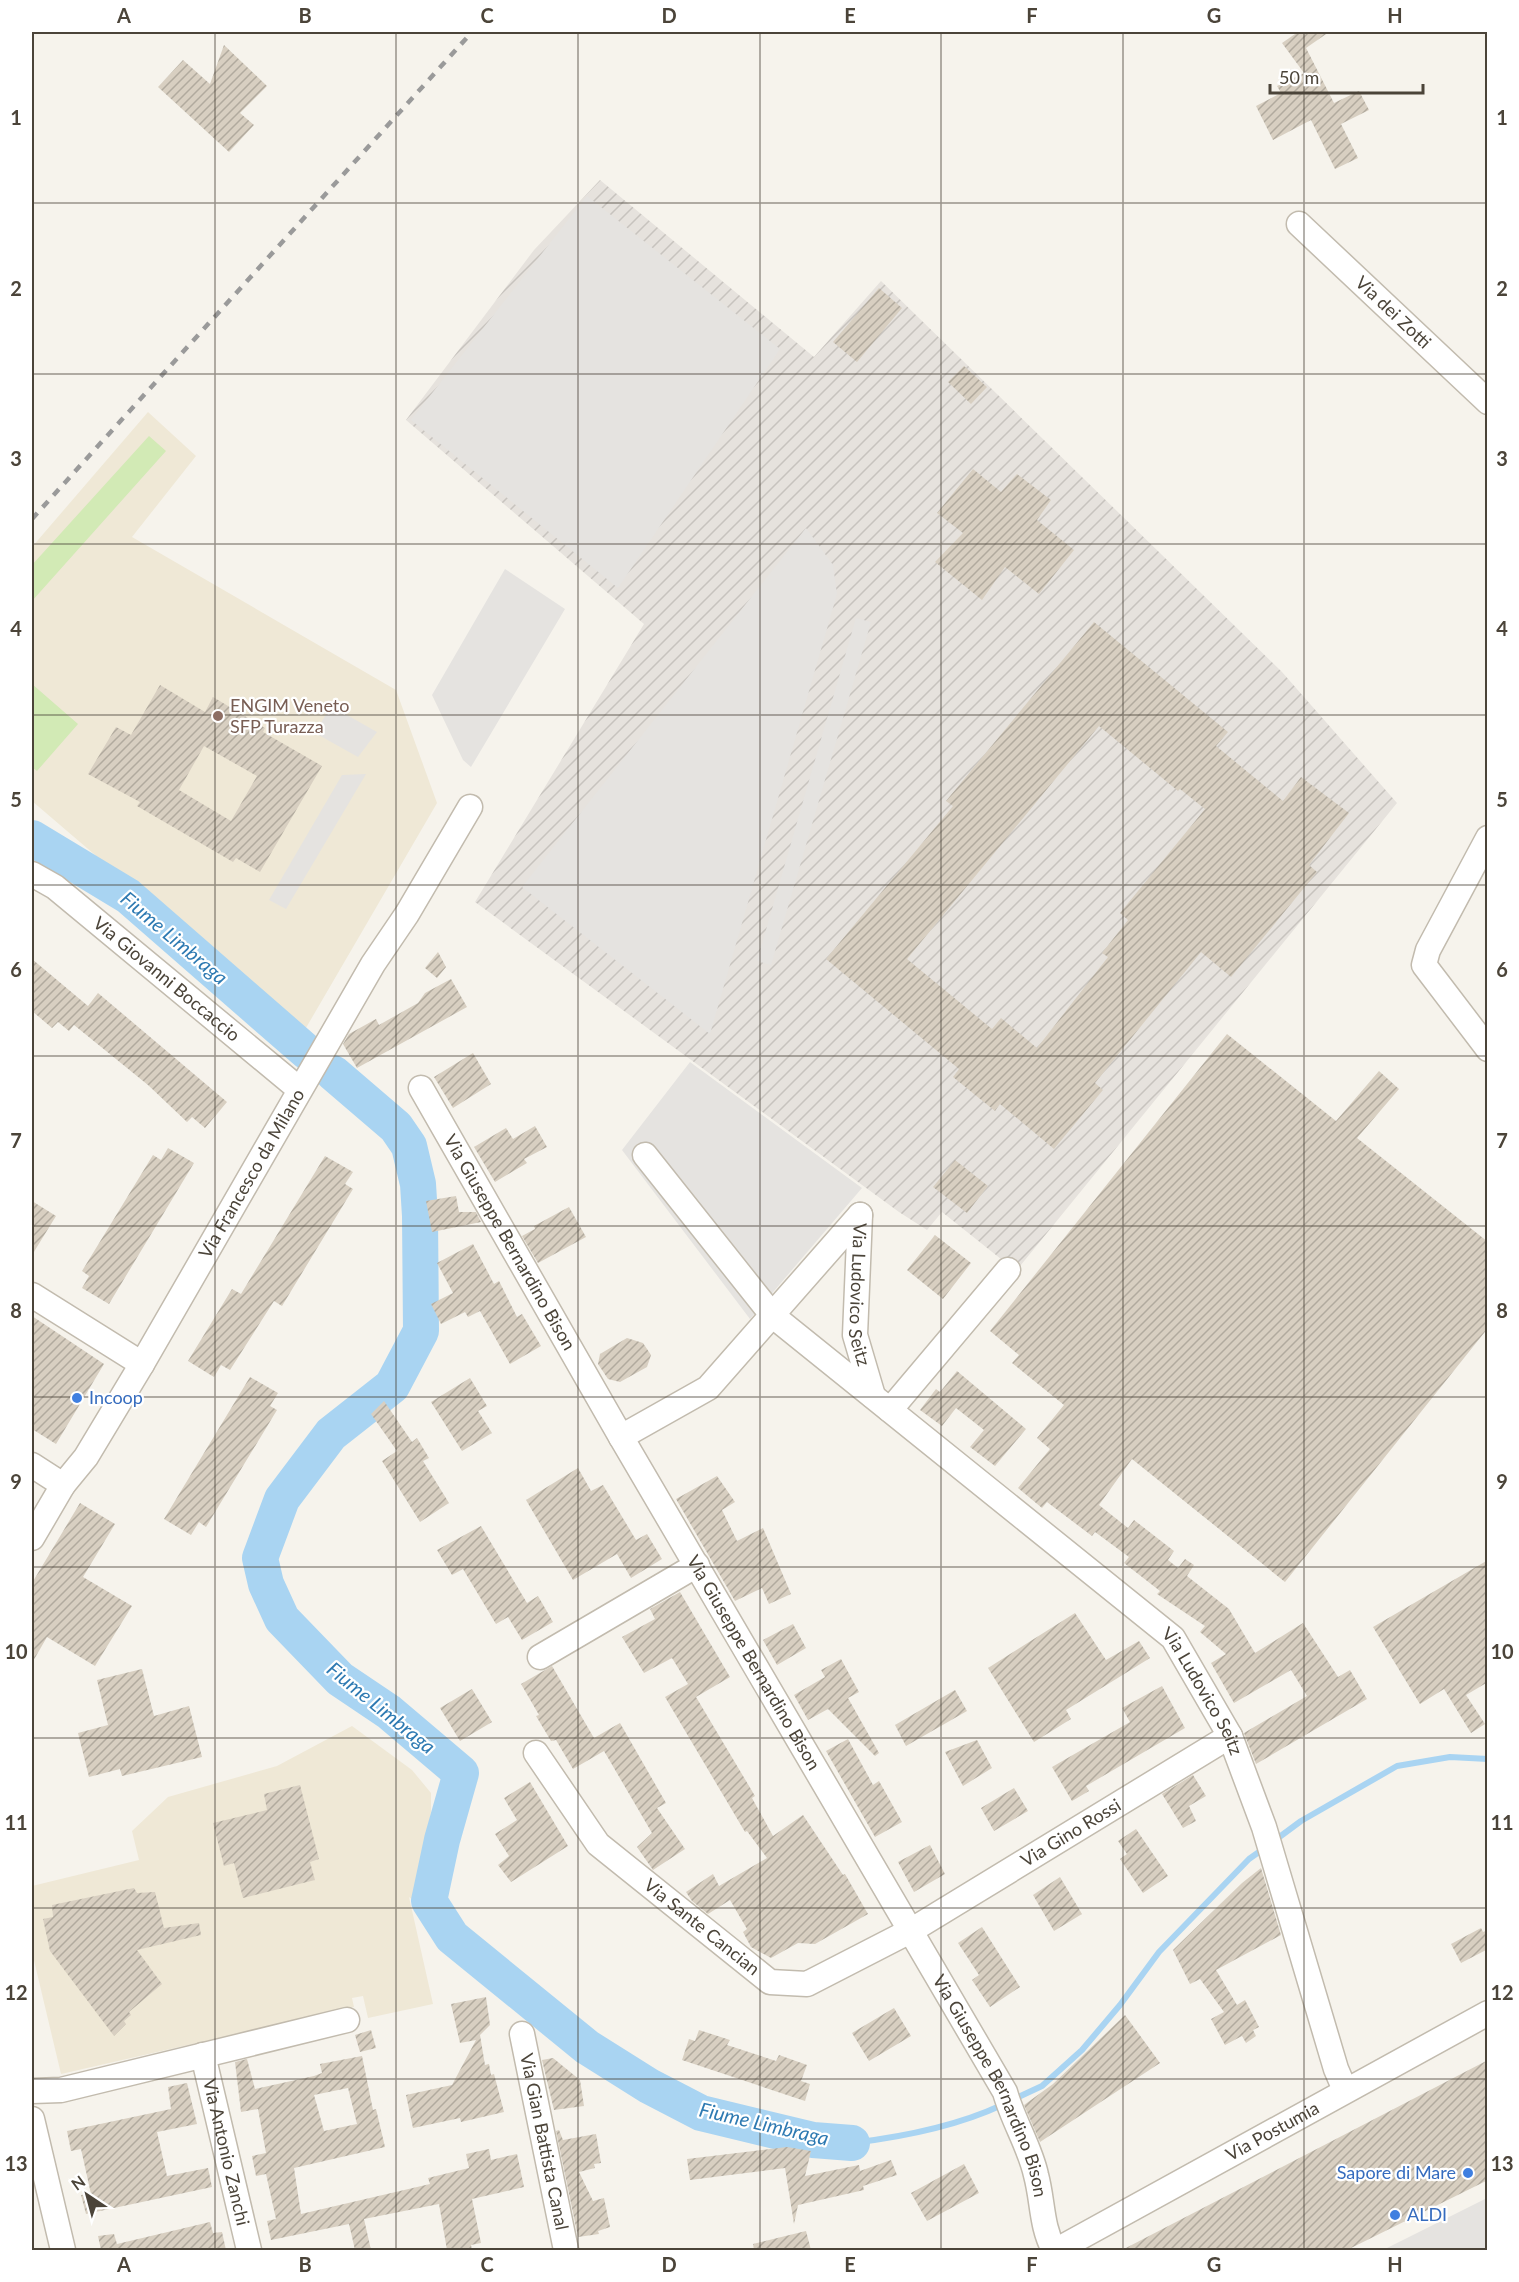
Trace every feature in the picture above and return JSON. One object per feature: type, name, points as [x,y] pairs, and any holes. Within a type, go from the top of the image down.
[{"type":"street","name":"Via dei Zotti","points":[[1299,224],[1488,402]]},
{"type":"street","name":"Via Francesco da Milano","points":[[32,1538],[63,1485],[86,1457],[142,1364],[299,1089],[470,807]]},
{"type":"street","points":[[1488,838],[1428,950],[1424,965],[1488,1049]]},
{"type":"street","name":"Via Giovanni Boccaccio","points":[[32,874],[55,887],[299,1089]]},
{"type":"street","name":"Via Giuseppe Bernardino Bison","points":[[421,1088],[621,1437],[1005,2092],[1011,2116],[1036,2173],[1045,2234],[1055,2250]]},
{"type":"street","name":"Via Ludovico Seitz","points":[[645,1155],[773,1316],[1173,1638],[1230,1736],[1264,1827],[1345,2090]]},
{"type":"street","name":"Via Ludovico Seitz","points":[[621,1437],[708,1388],[860,1215],[855,1335],[882,1403]]},
{"type":"street","points":[[882,1403],[1008,1270]]},
{"type":"street","points":[[32,1295],[142,1364]]},
{"type":"street","points":[[32,1465],[63,1485]]},
{"type":"street","points":[[540,1657],[697,1565]]},
{"type":"street","name":"Via Gino Rossi","points":[[912,1930],[1230,1736]]},
{"type":"street","name":"Via Sante Cancian","points":[[536,1753],[598,1844],[770,1982],[807,1984],[912,1930]]},
{"type":"street","name":"Via Postumia","points":[[1055,2250],[1488,2013]]},
{"type":"street","name":"Via Antonio Zanchi","points":[[32,2091],[61,2090],[347,2020]]},
{"type":"street","name":"Via Gian Battista Canal","points":[[522,2034],[566,2250]]},
{"type":"street","name":"Via Antonio Zanchi","points":[[203,2055],[249,2250]]},
{"type":"street","points":[[32,2119],[63,2250]]},
{"type":"shaded area","points":[[600,180],[814,357],[881,281],[1282,672],[1397,803],[1016,1271],[942,1212],[927,1230],[899,1212],[475,902],[644,624],[406,420],[534,250]]},
{"type":"shaded area","points":[[587,196],[780,349],[618,588],[411,420]]},
{"type":"shaded area","name":"ENGIM Veneto SFP Turazza","points":[[148,412],[196,456],[132,537],[396,690],[437,803],[303,1033],[32,801],[32,547]]},
{"type":"shaded area","points":[[806,528],[833,565],[837,594],[710,1034],[522,887]]},
{"type":"shaded area","points":[[505,569],[565,609],[471,767],[463,760],[432,695]]},
{"type":"shaded area","points":[[856,618],[871,622],[771,965],[757,961]]},
{"type":"shaded area","points":[[331,706],[377,732],[358,757],[315,733]]},
{"type":"shaded area","points":[[366,774],[286,909],[269,900],[342,775]]},
{"type":"shaded area","points":[[690,1062],[862,1188],[750,1319],[622,1150]]},
{"type":"shaded area","points":[[352,1726],[412,1770],[431,1793],[431,1812],[421,1885],[428,1917],[423,1908],[409,1897],[433,2004],[368,2018],[363,1996],[352,1998],[354,2007],[61,2074],[32,1952],[32,1886],[139,1860],[132,1831],[168,1797],[277,1766]]},
{"type":"shaded area","points":[[1487,2198],[1487,2250],[1383,2250]]},
{"type":"green space","points":[[149,436],[166,451],[32,601],[32,565]]},
{"type":"green space","points":[[32,684],[78,724],[37,771],[32,767]]},
{"type":"building","points":[[1298,32],[1329,32],[1306,48],[1334,103],[1359,91],[1369,110],[1341,124],[1358,158],[1335,169],[1311,120],[1273,140],[1256,106],[1281,93],[1277,86],[1304,73],[1282,43]]},
{"type":"building","points":[[224,45],[267,86],[240,113],[254,125],[229,152],[158,87],[183,60],[210,84]]},
{"type":"building","points":[[879,288],[902,308],[857,362],[833,342]]},
{"type":"building","points":[[964,366],[987,387],[971,404],[948,382]]},
{"type":"building","points":[[973,469],[1001,492],[1017,474],[1051,500],[1037,520],[1074,550],[1039,594],[1005,567],[982,600],[935,562],[963,533],[937,513]]},
{"type":"building","points":[[1094,622],[1228,732],[1216,746],[1283,801],[1301,777],[1349,813],[1309,865],[1317,872],[1231,977],[1201,952],[1095,1083],[1103,1090],[1054,1149],[1000,1104],[995,1111],[953,1077],[959,1069],[826,959],[953,806],[946,801]],"holes":[[[1099,726],[1178,791],[1180,789],[1205,809],[1120,913],[1128,920],[1102,953],[1108,957],[1037,1048],[1001,1018],[992,1029],[907,959]]]},
{"type":"building","points":[[160,685],[205,712],[213,697],[265,728],[263,732],[322,766],[260,872],[236,858],[233,862],[137,806],[140,802],[88,774],[116,727],[131,735]],"holes":[[[204,746],[257,776],[231,821],[179,790]]]},
{"type":"building","points":[[438,952],[446,967],[437,978],[425,968]]},
{"type":"building","points":[[32,959],[88,1006],[98,993],[227,1102],[205,1128],[192,1117],[187,1122],[148,1085],[74,1025],[69,1031],[58,1022],[52,1028],[32,1011]]},
{"type":"building","points":[[451,979],[467,1007],[357,1068],[343,1044],[349,1034],[376,1019],[379,1025],[418,1003],[425,993]]},
{"type":"building","points":[[1227,1034],[1336,1121],[1379,1071],[1399,1089],[1357,1138],[1488,1242],[1488,1328],[1285,1582],[1132,1459],[1099,1505],[1128,1528],[1134,1520],[1174,1551],[1168,1560],[1178,1568],[1185,1559],[1194,1565],[1187,1576],[1229,1609],[1255,1653],[1303,1623],[1338,1677],[1350,1670],[1367,1699],[1256,1764],[1244,1733],[1307,1696],[1291,1670],[1234,1703],[1211,1663],[1226,1654],[1200,1632],[1205,1626],[1157,1594],[1160,1591],[1124,1563],[1129,1557],[1095,1532],[1092,1536],[1047,1502],[1042,1508],[1018,1488],[1050,1449],[1037,1438],[1064,1405],[1012,1363],[1019,1355],[990,1331]]},
{"type":"building","points":[[473,1053],[491,1084],[453,1108],[434,1077]]},
{"type":"building","points":[[535,1126],[547,1147],[524,1159],[527,1163],[495,1182],[474,1147],[506,1128],[513,1139]]},
{"type":"building","points":[[168,1148],[194,1163],[109,1304],[82,1288],[89,1276],[82,1271],[153,1155],[161,1160]]},
{"type":"building","points":[[325,1156],[353,1172],[345,1184],[353,1189],[282,1306],[274,1301],[230,1370],[221,1365],[214,1377],[188,1361],[232,1289],[241,1294]]},
{"type":"building","points":[[955,1160],[988,1186],[967,1213],[933,1187]]},
{"type":"building","points":[[456,1196],[459,1212],[476,1212],[481,1222],[432,1232],[426,1201]]},
{"type":"building","points":[[32,1201],[56,1216],[32,1255]]},
{"type":"building","points":[[569,1207],[586,1237],[538,1263],[522,1236],[535,1229],[534,1226]]},
{"type":"building","points":[[935,1235],[971,1263],[943,1299],[907,1270]]},
{"type":"building","points":[[473,1244],[494,1284],[499,1281],[517,1317],[522,1314],[541,1346],[510,1364],[480,1311],[468,1317],[465,1312],[441,1324],[431,1304],[453,1293],[437,1263]]},
{"type":"building","points":[[32,1316],[104,1364],[56,1444],[32,1429]]},
{"type":"building","points":[[627,1338],[643,1343],[651,1355],[647,1367],[620,1382],[608,1379],[598,1364],[600,1354]]},
{"type":"building","points":[[957,1371],[1026,1429],[995,1466],[970,1447],[984,1430],[956,1408],[942,1426],[920,1410],[936,1389],[940,1392]]},
{"type":"building","points":[[250,1377],[278,1393],[270,1406],[277,1410],[206,1527],[199,1522],[191,1535],[164,1519]]},
{"type":"building","points":[[470,1378],[487,1406],[478,1411],[492,1433],[462,1451],[431,1402]]},
{"type":"building","points":[[384,1401],[412,1442],[417,1438],[429,1458],[423,1461],[449,1503],[420,1522],[382,1461],[397,1451],[371,1414]]},
{"type":"building","points":[[578,1468],[591,1491],[603,1485],[636,1540],[647,1534],[662,1559],[631,1578],[617,1554],[573,1580],[526,1500]]},
{"type":"building","points":[[717,1476],[735,1502],[722,1510],[737,1541],[763,1528],[791,1594],[769,1604],[762,1588],[735,1601],[676,1499]]},
{"type":"building","points":[[80,1503],[115,1524],[83,1577],[132,1606],[95,1666],[47,1637],[32,1663],[32,1583]]},
{"type":"building","points":[[481,1526],[527,1603],[538,1596],[553,1622],[522,1640],[508,1617],[496,1624],[463,1569],[452,1575],[437,1550]]},
{"type":"building","points":[[1488,1560],[1488,1682],[1466,1695],[1485,1724],[1471,1733],[1444,1689],[1420,1704],[1373,1627]]},
{"type":"building","points":[[680,1592],[730,1677],[696,1697],[755,1796],[752,1798],[773,1836],[803,1815],[843,1875],[845,1874],[868,1914],[815,1944],[798,1943],[771,1958],[751,1947],[743,1932],[747,1929],[730,1900],[708,1914],[692,1901],[686,1892],[713,1874],[719,1886],[767,1858],[747,1831],[745,1832],[665,1697],[688,1684],[672,1658],[644,1673],[622,1637],[655,1619],[650,1609]]},
{"type":"building","points":[[1075,1613],[1106,1660],[1139,1641],[1150,1658],[1066,1710],[1071,1719],[1034,1742],[988,1668]]},
{"type":"building","points":[[793,1624],[806,1648],[777,1665],[763,1640]]},
{"type":"building","points":[[841,1659],[859,1692],[848,1698],[879,1753],[875,1756],[828,1709],[808,1720],[794,1695],[825,1677],[821,1670]]},
{"type":"building","points":[[552,1666],[594,1738],[620,1723],[666,1803],[657,1808],[685,1849],[653,1870],[637,1847],[652,1833],[604,1751],[573,1769],[556,1740],[551,1741],[536,1716],[539,1715],[521,1684]]},
{"type":"building","points":[[142,1669],[154,1716],[189,1706],[202,1757],[122,1776],[120,1769],[89,1777],[78,1733],[108,1725],[97,1680]]},
{"type":"building","points":[[1162,1686],[1185,1728],[1086,1786],[1089,1791],[1072,1801],[1052,1767],[1130,1722],[1122,1708]]},
{"type":"building","points":[[472,1689],[492,1722],[460,1741],[440,1708]]},
{"type":"building","points":[[955,1690],[967,1711],[906,1746],[895,1725]]},
{"type":"building","points":[[848,1739],[873,1785],[879,1781],[902,1822],[875,1837],[826,1751]]},
{"type":"building","points":[[977,1740],[992,1768],[963,1786],[945,1752]]},
{"type":"building","points":[[1193,1775],[1206,1796],[1189,1806],[1196,1821],[1183,1828],[1162,1794]]},
{"type":"building","points":[[530,1782],[568,1846],[511,1882],[498,1865],[509,1856],[495,1834],[517,1820],[504,1798]]},
{"type":"building","points":[[300,1785],[319,1859],[310,1862],[315,1880],[243,1898],[234,1863],[224,1866],[213,1823],[267,1810],[264,1794]]},
{"type":"building","points":[[1014,1788],[1028,1811],[994,1831],[981,1808]]},
{"type":"building","points":[[1136,1829],[1168,1876],[1143,1893],[1120,1859],[1127,1854],[1118,1841]]},
{"type":"building","points":[[930,1845],[945,1874],[914,1892],[898,1862]]},
{"type":"building","points":[[1261,1868],[1281,1935],[1216,1970],[1237,2005],[1245,2000],[1259,2027],[1253,2030],[1256,2036],[1246,2043],[1242,2036],[1225,2045],[1211,2019],[1224,2012],[1200,1979],[1190,1984],[1173,1950],[1242,1883]]},
{"type":"building","points":[[1060,1877],[1082,1914],[1054,1931],[1033,1895]]},
{"type":"building","points":[[134,1888],[137,1893],[155,1892],[164,1928],[199,1923],[201,1935],[137,1950],[162,1984],[129,2012],[131,2015],[124,2021],[126,2024],[114,2036],[50,1951],[43,1919],[53,1917],[52,1905]]},
{"type":"building","points":[[982,1927],[1020,1987],[990,2007],[972,1980],[979,1975],[958,1943]]},
{"type":"building","points":[[1481,1928],[1483,1932],[1488,1930],[1488,1949],[1461,1963],[1451,1944]]},
{"type":"building","points":[[486,1997],[490,2025],[480,2035],[485,2065],[489,2064],[491,2075],[494,2074],[504,2112],[461,2122],[460,2118],[413,2128],[406,2095],[452,2085],[476,2040],[460,2043],[451,2004]]},
{"type":"building","points":[[894,2008],[911,2036],[869,2061],[852,2033]]},
{"type":"building","points":[[1125,2015],[1160,2063],[1040,2142],[1024,2105],[1053,2084]]},
{"type":"building","points":[[371,2030],[376,2048],[360,2052],[355,2035]]},
{"type":"building","points":[[699,2030],[730,2040],[727,2045],[776,2061],[779,2055],[807,2065],[801,2081],[810,2084],[805,2101],[682,2060],[689,2039],[695,2041]]},
{"type":"building","points":[[362,2056],[373,2110],[376,2109],[385,2147],[294,2168],[301,2214],[430,2184],[428,2178],[469,2168],[466,2154],[489,2149],[491,2160],[517,2154],[524,2187],[472,2199],[481,2243],[471,2245],[472,2250],[447,2250],[439,2204],[364,2219],[371,2250],[355,2250],[349,2224],[271,2240],[267,2221],[276,2219],[266,2174],[256,2176],[252,2156],[266,2153],[258,2109],[241,2112],[235,2062],[247,2059],[255,2089],[322,2073],[320,2064]],"holes":[[[348,2088],[357,2124],[324,2131],[314,2095]]]},
{"type":"building","points":[[553,2058],[580,2080],[584,2106],[554,2110],[542,2060]]},
{"type":"building","points":[[1488,2060],[1488,2180],[1347,2250],[1122,2250]]},
{"type":"building","points":[[187,2083],[197,2124],[157,2132],[167,2176],[208,2168],[212,2187],[86,2214],[81,2195],[91,2194],[81,2149],[71,2151],[67,2131],[171,2109],[168,2087]]},
{"type":"building","points":[[559,2130],[563,2140],[596,2134],[601,2163],[594,2164],[595,2168],[579,2172],[593,2201],[604,2198],[610,2227],[598,2231],[599,2234],[578,2237],[556,2131]]},
{"type":"building","points":[[787,2147],[811,2151],[805,2176],[859,2165],[860,2171],[891,2160],[897,2175],[863,2186],[864,2190],[798,2205],[794,2224],[785,2168],[690,2180],[687,2159]]},
{"type":"building","points":[[964,2164],[979,2193],[927,2221],[911,2193]]},
{"type":"building","points":[[210,2222],[213,2233],[222,2232],[226,2250],[101,2250],[98,2236],[114,2234],[117,2244]]},
{"type":"building","points":[[806,2231],[811,2250],[754,2250],[753,2244]]},
{"type":"waterway","name":"Fiume Limbraga","points":[[32,838],[128,896],[307,1052]]},
{"type":"waterway","name":"Fiume Limbraga","points":[[333,1073],[396,1127],[409,1146],[418,1184],[421,1331],[392,1386],[331,1434],[282,1499],[260,1558],[266,1584],[282,1619],[340,1679],[389,1712],[461,1773],[442,1840],[429,1901],[452,1937],[587,2047],[649,2086],[701,2113],[813,2140],[852,2143]]},
{"type":"waterway","points":[[1274,1841],[1301,1821],[1397,1766],[1450,1757],[1488,1759]]},
{"type":"waterway","points":[[1012,2100],[1042,2086],[1082,2050],[1120,2005],[1159,1952],[1249,1859],[1266,1847]]},
{"type":"waterway","points":[[852,2143],[929,2130],[967,2119],[1002,2105]]},
{"type":"railway","points":[[32,519],[472,32]]},
{"type":"place","name":"ENGIM Veneto SFP Turazza","points":[[218,716]]},
{"type":"place","name":"Incoop","points":[[77,1398]]},
{"type":"place","name":"Sapore di Mare","points":[[1468,2173]]},
{"type":"place","name":"ALDI","points":[[1395,2215]]}]
